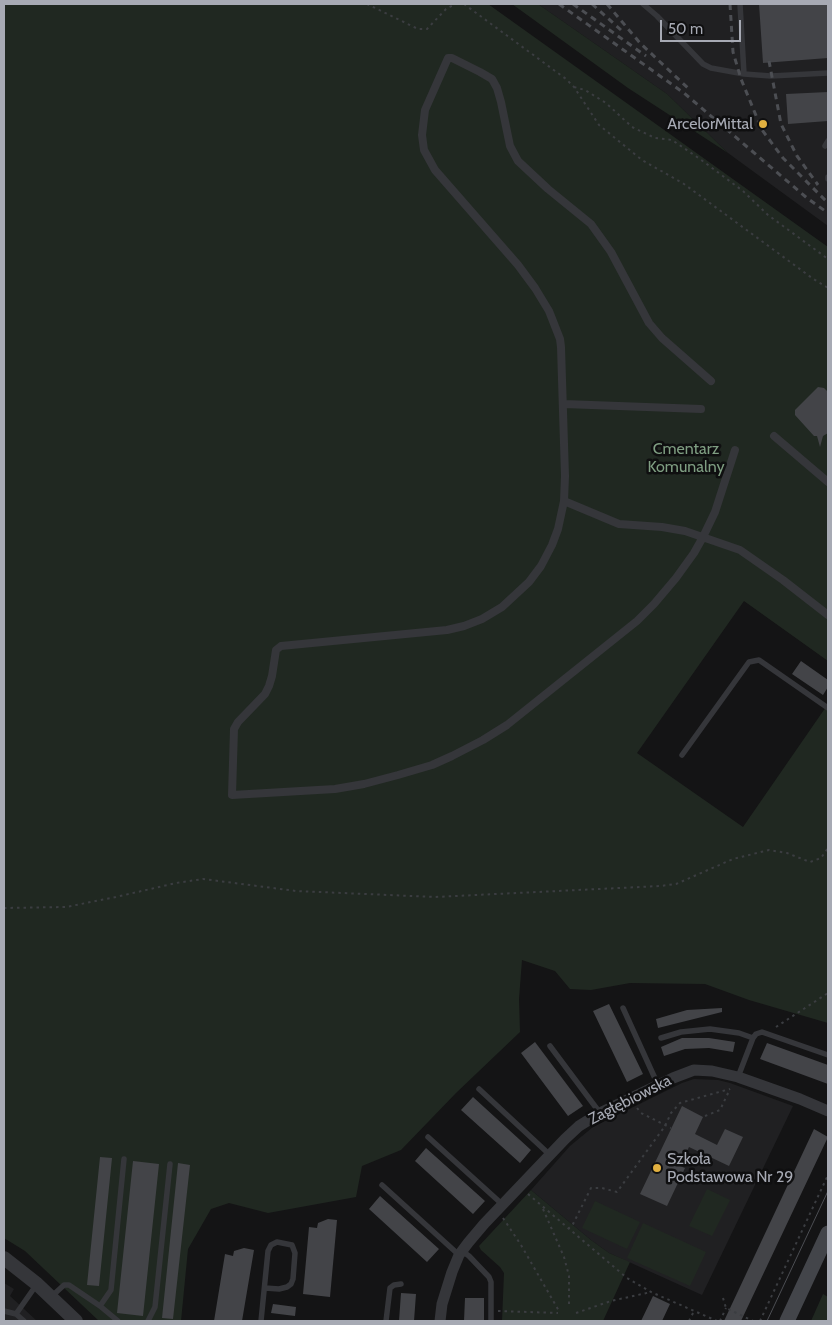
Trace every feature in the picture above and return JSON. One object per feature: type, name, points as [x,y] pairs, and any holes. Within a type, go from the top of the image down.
[{"type":"main road","points":[[786,1321],[828,1233]]},
{"type":"street","points":[[711,381],[662,338],[649,323],[616,260],[591,224],[548,189],[518,161],[510,146],[499,95],[492,80],[473,68],[448,58],[425,110],[422,136],[424,150],[434,170],[535,288],[549,311],[561,347],[564,501],[558,529],[541,566],[519,593],[502,607],[464,626],[447,630],[282,646],[276,650],[272,676],[265,694],[238,722],[234,729],[232,795],[335,788],[364,784],[432,765],[483,740],[507,725],[637,621],[676,578],[694,553],[715,512],[735,450]]},
{"type":"street","points":[[564,404],[701,410]]},
{"type":"street","points":[[774,436],[828,482]]},
{"type":"street","points":[[564,501],[619,524],[662,527],[685,531],[740,550],[759,562],[828,615]]},
{"type":"street","name":"Zagłębiowska","points":[[440,1321],[445,1292],[461,1253],[484,1224],[550,1155],[579,1126],[600,1113],[694,1070],[712,1071],[828,1111]]},
{"type":"street","points":[[4,1258],[37,1284],[76,1321]]},
{"type":"lane","points":[[740,4],[744,74]]},
{"type":"lane","points":[[648,5],[703,64],[721,71],[771,76],[828,72]]},
{"type":"lane","points":[[682,755],[749,662],[759,660],[828,708]]},
{"type":"lane","points":[[623,1008],[658,1085]]},
{"type":"lane","points":[[661,1038],[680,1032],[710,1029],[739,1033],[754,1038]]},
{"type":"lane","points":[[735,1080],[756,1034],[762,1032],[828,1055]]},
{"type":"lane","points":[[550,1046],[600,1113]]},
{"type":"lane","points":[[480,1089],[550,1155]]},
{"type":"lane","points":[[428,1137],[504,1205]]},
{"type":"lane","points":[[100,1306],[111,1290],[124,1159]]},
{"type":"lane","points":[[148,1321],[155,1307],[170,1164]]},
{"type":"lane","points":[[382,1185],[461,1253],[469,1256],[489,1277],[491,1282],[491,1321]]},
{"type":"lane","points":[[261,1321],[268,1251],[271,1245],[277,1242],[292,1245],[295,1253],[291,1284],[279,1289],[265,1288]]},
{"type":"lane","points":[[16,1314],[37,1284]]},
{"type":"lane","points":[[386,1321],[390,1288],[401,1284]]},
{"type":"lane","points":[[51,1297],[64,1285],[69,1285],[118,1321]]},
{"type":"lane","points":[[4,1311],[16,1314],[24,1321]]},
{"type":"path","points":[[367,4],[418,29],[427,29],[446,9],[455,4]]},
{"type":"path","points":[[464,4],[566,79],[574,87],[599,125],[642,160],[684,184],[828,288]]},
{"type":"path","points":[[574,87],[585,90],[606,103],[632,127],[655,138],[672,140],[743,191],[768,215],[828,259]]},
{"type":"path","points":[[4,908],[66,907],[203,879],[296,892],[435,897],[660,886],[676,884],[733,860],[769,850],[787,853],[810,862],[821,858],[828,848]]},
{"type":"path","points":[[769,1033],[828,993]]},
{"type":"path","points":[[706,1116],[720,1110],[735,1080]]},
{"type":"path","points":[[568,1229],[573,1224],[591,1188],[602,1188],[617,1192],[665,1125],[671,1113],[680,1103],[730,1089]]},
{"type":"path","points":[[634,1104],[641,1113],[671,1128]]},
{"type":"path","points":[[760,1321],[828,1176]]},
{"type":"path","points":[[524,1191],[619,1273],[651,1292],[718,1321],[726,1308],[724,1298]]},
{"type":"path","points":[[542,1207],[564,1257],[569,1276],[568,1306]]},
{"type":"path","points":[[491,1311],[558,1312],[522,1245],[502,1216],[498,1220]]},
{"type":"path","points":[[576,1313],[611,1301],[651,1292]]},
{"type":"path","points":[[726,1308],[753,1321]]},
{"type":"path","points":[[689,1321],[694,1311]]},
{"type":"shaded area","name":"ArcelorMittal","points":[[538,4],[828,4],[828,226],[728,153],[667,94]]},
{"type":"shaded area","name":"Szkoła Podstawowa Nr 29","points":[[694,1079],[718,1080],[730,1083],[793,1106],[702,1295],[609,1253],[531,1190],[570,1146],[593,1127],[682,1083]]},
{"type":"shaded area","points":[[4,1283],[14,1289],[10,1296],[37,1321],[4,1321]]},
{"type":"green space","name":"Cmentarz Komunalny","points":[[4,4],[488,4],[828,247],[828,661],[744,601],[637,753],[743,827],[828,704],[828,1023],[749,1000],[705,984],[630,983],[591,990],[570,989],[555,971],[522,960],[519,999],[520,1032],[456,1093],[401,1150],[362,1166],[356,1197],[268,1213],[229,1203],[211,1209],[188,1249],[181,1321],[99,1321],[25,1251],[4,1238]]},
{"type":"green space","points":[[512,4],[538,4],[667,94],[728,153],[628,88]]},
{"type":"green space","points":[[707,1189],[730,1200],[712,1236],[689,1226]]},
{"type":"green space","points":[[531,1190],[591,1240],[609,1253],[630,1262],[603,1321],[502,1321],[504,1273],[479,1246]]},
{"type":"green space","points":[[595,1201],[640,1222],[627,1249],[582,1228]]},
{"type":"green space","points":[[643,1223],[706,1252],[690,1286],[627,1258]]},
{"type":"green space","points":[[823,1294],[828,1297],[828,1321],[811,1321]]},
{"type":"building","points":[[759,4],[828,4],[828,58],[763,63]]},
{"type":"building","points":[[828,92],[828,121],[788,124],[786,94]]},
{"type":"building","points":[[818,387],[824,388],[828,392],[828,433],[823,436],[820,447],[817,436],[814,436],[795,415],[795,410]]},
{"type":"building","points":[[801,661],[828,680],[828,687],[823,695],[792,674]]},
{"type":"building","points":[[609,1004],[643,1074],[627,1082],[593,1011]]},
{"type":"building","points":[[722,1008],[722,1012],[658,1028],[656,1019],[687,1010]]},
{"type":"building","points":[[682,1038],[709,1038],[735,1042],[733,1052],[709,1048],[685,1049],[664,1056],[661,1047]]},
{"type":"building","points":[[535,1042],[583,1106],[568,1116],[521,1053]]},
{"type":"building","points":[[767,1043],[828,1065],[828,1084],[760,1059]]},
{"type":"building","points":[[473,1097],[531,1150],[520,1163],[461,1110]]},
{"type":"building","points":[[682,1106],[703,1117],[695,1134],[717,1145],[725,1129],[743,1137],[729,1166],[689,1147],[680,1166],[685,1168],[667,1206],[640,1194]]},
{"type":"building","points":[[814,1129],[828,1137],[741,1321],[724,1321]]},
{"type":"building","points":[[426,1148],[485,1201],[473,1214],[415,1161]]},
{"type":"building","points":[[100,1157],[112,1158],[99,1286],[87,1285]]},
{"type":"building","points":[[133,1161],[159,1164],[143,1316],[117,1313]]},
{"type":"building","points":[[178,1163],[190,1165],[173,1319],[162,1318]]},
{"type":"building","points":[[380,1196],[439,1249],[427,1262],[369,1209]]},
{"type":"building","points":[[328,1219],[337,1220],[330,1297],[303,1294],[309,1227],[317,1228],[318,1223]]},
{"type":"building","points":[[244,1248],[254,1250],[242,1321],[214,1321],[225,1254],[233,1256],[234,1251]]},
{"type":"building","points":[[401,1293],[416,1294],[414,1321],[399,1321]]},
{"type":"building","points":[[653,1296],[670,1304],[662,1321],[641,1321]]},
{"type":"building","points":[[465,1298],[484,1298],[484,1321],[464,1321]]},
{"type":"building","points":[[273,1304],[296,1307],[295,1316],[271,1313]]},
{"type":"tram line","points":[[767,1321],[828,1191]]},
{"type":"railway","points":[[559,4],[684,93],[807,198],[828,213]]},
{"type":"railway","points":[[573,4],[646,56]]},
{"type":"railway","points":[[592,4],[621,30]]},
{"type":"railway","points":[[607,4],[640,43],[690,90]]},
{"type":"railway","points":[[730,4],[733,52],[741,79],[762,130],[783,158],[828,203]]},
{"type":"railway","points":[[769,61],[781,124],[797,156],[818,185]]},
{"type":"place","name":"ArcelorMittal","points":[[763,124]]},
{"type":"place","name":"Szkoła Podstawowa Nr 29","points":[[657,1168]]}]
